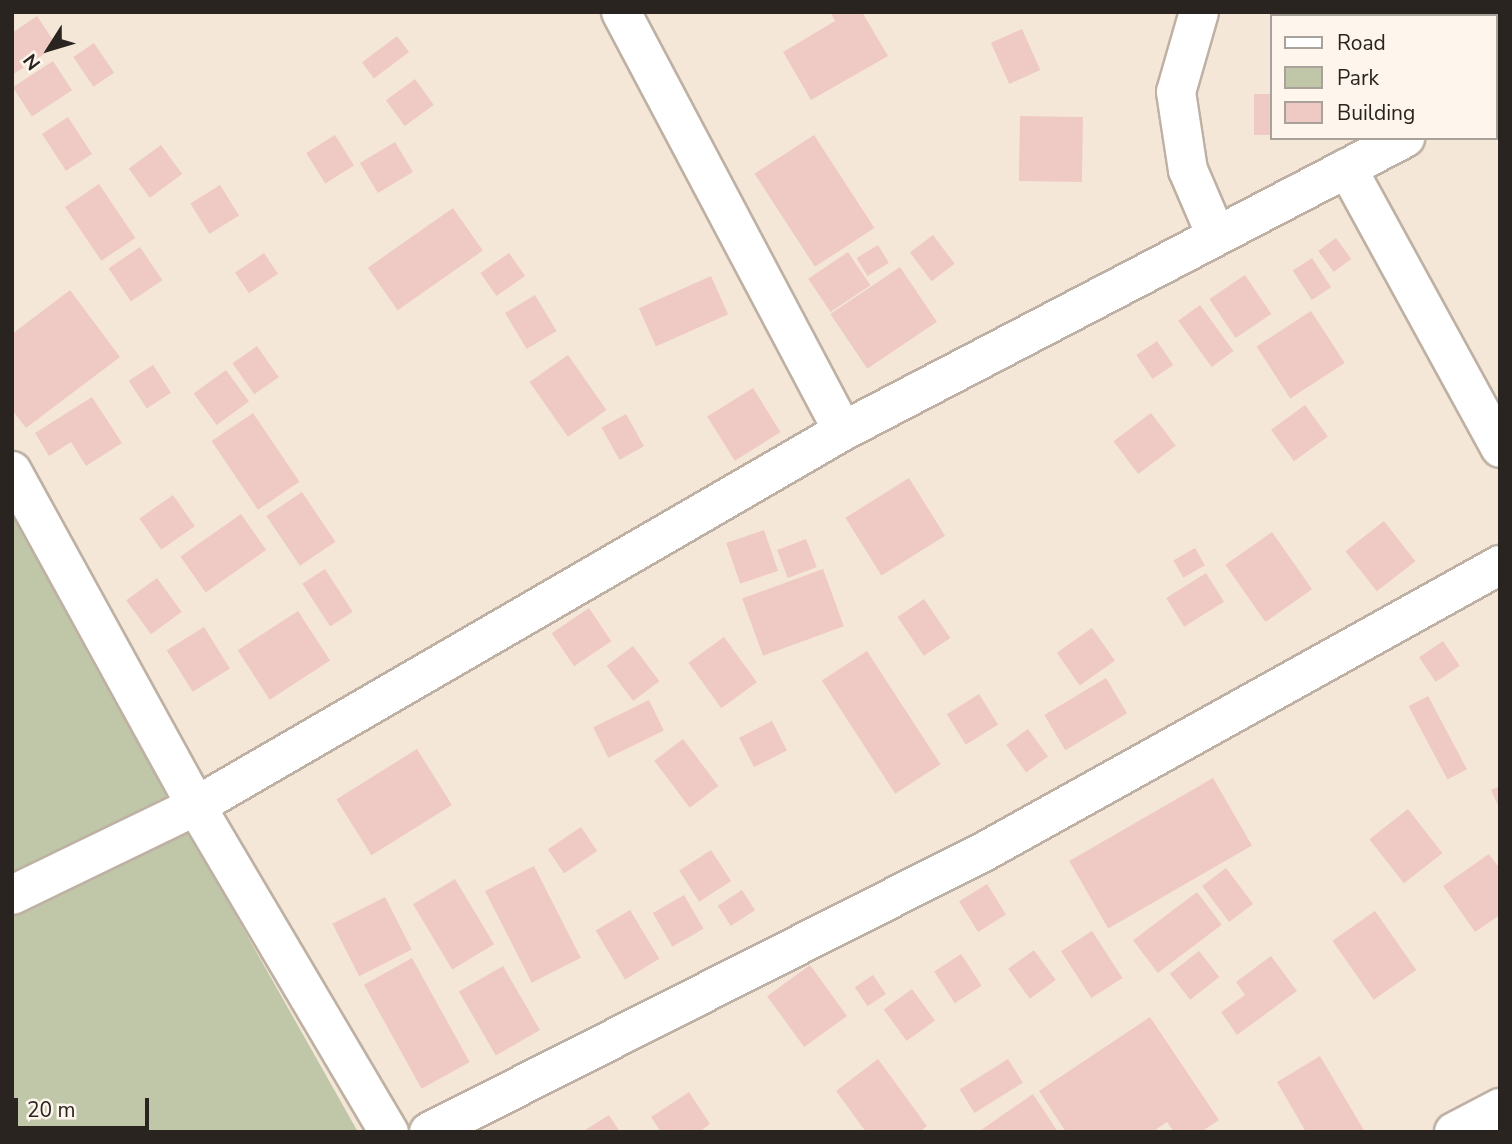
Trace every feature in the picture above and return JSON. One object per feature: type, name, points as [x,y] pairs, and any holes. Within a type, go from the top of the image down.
[{"type":"street","points":[[621,12],[843,431]]},
{"type":"street","points":[[1199,12],[1176,92],[1188,170],[1215,233]]},
{"type":"street","points":[[12,895],[196,806],[843,431],[1215,233],[1401,140]]},
{"type":"street","points":[[1347,168],[1500,448]]},
{"type":"street","points":[[12,471],[196,806],[389,1132]]},
{"type":"street","points":[[429,1132],[987,850],[1500,565]]},
{"type":"street","points":[[1454,1132],[1500,1108]]},
{"type":"green space","points":[[12,514],[196,845],[358,1132],[12,1132]]},
{"type":"building","points":[[830,12],[862,12],[888,56],[811,100],[783,52],[835,21]]},
{"type":"building","points":[[1375,12],[1450,12],[1412,14]]},
{"type":"building","points":[[37,16],[57,46],[12,75],[12,33]]},
{"type":"building","points":[[1022,29],[1040,70],[1009,84],[991,43]]},
{"type":"building","points":[[397,36],[409,52],[374,78],[362,62]]},
{"type":"building","points":[[94,43],[114,73],[93,87],[73,57]]},
{"type":"building","points":[[53,61],[72,90],[32,116],[13,87]]},
{"type":"building","points":[[415,79],[434,105],[405,126],[386,100]]},
{"type":"building","points":[[1254,94],[1270,94],[1270,135],[1254,135]]},
{"type":"building","points":[[1020,116],[1083,117],[1082,182],[1019,181]]},
{"type":"building","points":[[68,117],[92,154],[66,171],[42,134]]},
{"type":"building","points":[[335,135],[354,166],[325,184],[306,153]]},
{"type":"building","points":[[814,135],[874,228],[815,267],[754,174]]},
{"type":"building","points":[[395,142],[413,172],[378,193],[360,163]]},
{"type":"building","points":[[161,145],[182,174],[150,198],[129,169]]},
{"type":"building","points":[[99,184],[135,238],[101,261],[65,207]]},
{"type":"building","points":[[220,185],[239,216],[209,234],[190,204]]},
{"type":"building","points":[[453,208],[483,251],[398,310],[368,268]]},
{"type":"building","points":[[933,235],[955,264],[932,281],[910,252]]},
{"type":"building","points":[[1336,238],[1351,259],[1333,272],[1318,251]]},
{"type":"building","points":[[878,245],[889,263],[867,276],[857,258]]},
{"type":"building","points":[[140,247],[162,280],[131,301],[108,268]]},
{"type":"building","points":[[848,252],[870,285],[831,312],[808,279]]},
{"type":"building","points":[[264,253],[278,274],[249,293],[235,273]]},
{"type":"building","points":[[509,253],[525,276],[496,296],[480,273]]},
{"type":"building","points":[[1312,258],[1331,287],[1312,300],[1293,271]]},
{"type":"building","points":[[900,267],[937,322],[867,369],[830,314]]},
{"type":"building","points":[[1245,275],[1271,314],[1236,338],[1209,299]]},
{"type":"building","points":[[711,276],[728,314],[656,347],[639,308]]},
{"type":"building","points":[[70,290],[120,357],[26,428],[12,410],[12,334]]},
{"type":"building","points":[[535,295],[557,331],[527,349],[505,313]]},
{"type":"building","points":[[1200,305],[1234,351],[1212,367],[1178,321]]},
{"type":"building","points":[[1311,311],[1345,363],[1290,398],[1256,346]]},
{"type":"building","points":[[1157,341],[1173,365],[1152,379],[1136,355]]},
{"type":"building","points":[[257,346],[279,377],[254,394],[232,363]]},
{"type":"building","points":[[568,355],[606,410],[568,437],[529,382]]},
{"type":"building","points":[[153,365],[171,393],[147,408],[129,381]]},
{"type":"building","points":[[226,370],[249,402],[217,425],[194,394]]},
{"type":"building","points":[[753,388],[781,432],[735,461],[707,417]]},
{"type":"building","points":[[92,397],[122,443],[86,466],[71,442],[49,456],[35,433]]},
{"type":"building","points":[[1305,405],[1328,437],[1294,461],[1271,430]]},
{"type":"building","points":[[253,413],[299,482],[258,510],[212,441]]},
{"type":"building","points":[[1151,413],[1176,446],[1138,474],[1113,441]]},
{"type":"building","points":[[626,414],[644,446],[619,460],[602,428]]},
{"type":"building","points":[[909,478],[945,536],[881,575],[845,518]]},
{"type":"building","points":[[302,492],[336,542],[300,566],[266,516]]},
{"type":"building","points":[[173,495],[195,526],[161,550],[139,519]]},
{"type":"building","points":[[241,514],[266,550],[206,592],[180,556]]},
{"type":"building","points":[[1384,521],[1415,561],[1377,591],[1345,551]]},
{"type":"building","points":[[764,530],[778,571],[740,584],[726,543]]},
{"type":"building","points":[[1272,532],[1312,589],[1265,622],[1225,565]]},
{"type":"building","points":[[806,539],[817,567],[788,578],[777,550]]},
{"type":"building","points":[[1195,548],[1205,565],[1183,578],[1173,560]]},
{"type":"building","points":[[325,569],[353,612],[330,626],[302,584]]},
{"type":"building","points":[[823,569],[844,626],[763,656],[742,598]]},
{"type":"building","points":[[1206,573],[1224,602],[1184,627],[1166,598]]},
{"type":"building","points":[[157,578],[182,612],[151,634],[126,600]]},
{"type":"building","points":[[924,599],[950,638],[924,656],[897,617]]},
{"type":"building","points":[[589,608],[611,641],[574,666],[552,633]]},
{"type":"building","points":[[298,611],[330,660],[270,700],[238,650]]},
{"type":"building","points":[[204,627],[230,669],[193,692],[167,650]]},
{"type":"building","points":[[1092,628],[1115,661],[1080,685],[1057,653]]},
{"type":"building","points":[[724,637],[757,682],[721,708],[688,663]]},
{"type":"building","points":[[1443,641],[1460,666],[1436,682],[1419,657]]},
{"type":"building","points":[[633,646],[659,681],[633,701],[607,666]]},
{"type":"building","points":[[867,651],[941,764],[895,794],[822,680]]},
{"type":"building","points":[[1106,678],[1127,713],[1065,750],[1044,715]]},
{"type":"building","points":[[979,694],[998,725],[966,745],[947,714]]},
{"type":"building","points":[[1428,696],[1467,769],[1448,780],[1409,706]]},
{"type":"building","points":[[649,700],[664,731],[608,758],[593,727]]},
{"type":"building","points":[[772,721],[787,750],[754,767],[739,738]]},
{"type":"building","points":[[1028,729],[1048,757],[1026,772],[1006,745]]},
{"type":"building","points":[[683,739],[719,786],[690,808],[654,761]]},
{"type":"building","points":[[417,749],[452,805],[371,855],[336,799]]},
{"type":"building","points":[[1213,778],[1252,846],[1108,929],[1069,861]]},
{"type":"building","points":[[1500,786],[1500,810],[1491,790]]},
{"type":"building","points":[[1408,809],[1442,853],[1404,883],[1369,839]]},
{"type":"building","points":[[581,827],[597,851],[564,873],[548,849]]},
{"type":"building","points":[[711,850],[731,881],[699,902],[679,871]]},
{"type":"building","points":[[1489,854],[1500,869],[1500,915],[1475,932],[1443,886]]},
{"type":"building","points":[[534,866],[581,958],[532,983],[485,891]]},
{"type":"building","points":[[1226,868],[1253,904],[1229,922],[1202,886]]},
{"type":"building","points":[[455,879],[494,944],[452,969],[413,904]]},
{"type":"building","points":[[987,884],[1006,915],[978,932],[959,901]]},
{"type":"building","points":[[742,890],[755,910],[731,926],[718,906]]},
{"type":"building","points":[[1197,892],[1222,925],[1158,973],[1133,940]]},
{"type":"building","points":[[684,895],[704,929],[672,947],[653,913]]},
{"type":"building","points":[[385,897],[412,950],[359,976],[332,924]]},
{"type":"building","points":[[630,910],[659,959],[625,979],[596,931]]},
{"type":"building","points":[[1375,911],[1416,970],[1374,1000],[1332,941]]},
{"type":"building","points":[[1092,931],[1122,978],[1091,998],[1061,951]]},
{"type":"building","points":[[1034,950],[1056,980],[1030,999],[1008,969]]},
{"type":"building","points":[[1199,951],[1219,977],[1190,1000],[1170,974]]},
{"type":"building","points":[[961,954],[982,986],[955,1003],[934,971]]},
{"type":"building","points":[[1271,956],[1297,991],[1237,1035],[1221,1012],[1245,995],[1236,982]]},
{"type":"building","points":[[412,958],[470,1062],[422,1089],[364,985]]},
{"type":"building","points":[[810,965],[847,1016],[804,1047],[767,996]]},
{"type":"building","points":[[503,966],[540,1030],[496,1056],[459,992]]},
{"type":"building","points":[[873,975],[886,994],[868,1006],[855,987]]},
{"type":"building","points":[[912,989],[935,1021],[907,1041],[884,1010]]},
{"type":"building","points":[[1150,1017],[1219,1120],[1201,1132],[1174,1132],[1167,1122],[1152,1132],[1066,1132],[1039,1091]]},
{"type":"building","points":[[1320,1056],[1365,1132],[1306,1132],[1277,1082]]},
{"type":"building","points":[[878,1059],[927,1126],[920,1132],[866,1132],[836,1091]]},
{"type":"building","points":[[1008,1059],[1023,1083],[974,1113],[960,1089]]},
{"type":"building","points":[[689,1092],[710,1124],[699,1132],[661,1132],[651,1117]]},
{"type":"building","points":[[1033,1094],[1058,1132],[978,1132]]},
{"type":"building","points":[[609,1115],[620,1132],[582,1132]]}]
